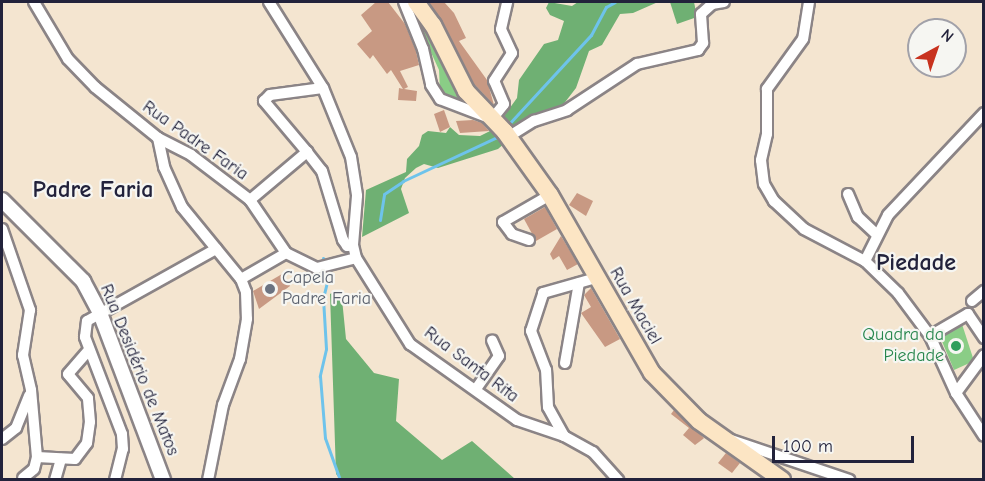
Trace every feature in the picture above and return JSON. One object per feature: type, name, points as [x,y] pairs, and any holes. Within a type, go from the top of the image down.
[{"type":"main road","name":"Rua Maciel","points":[[416,2],[434,24],[466,91],[500,128],[550,195],[652,373],[675,400],[720,438],[782,480]]},
{"type":"street","name":"Rua Padre Faria","points":[[34,2],[68,59],[95,87],[158,138],[197,159],[250,200],[286,253],[316,268],[356,258]]},
{"type":"street","name":"Rua Santa Rita","points":[[269,2],[323,88],[351,157],[357,196],[353,245],[356,258],[411,344],[517,420],[564,436],[593,452],[618,480]]},
{"type":"street","points":[[395,2],[409,18]]},
{"type":"street","points":[[404,2],[423,49],[431,85],[440,99],[500,128],[534,122],[567,110],[637,64],[698,50],[703,43],[701,14],[712,4],[724,2]]},
{"type":"street","points":[[500,128],[504,104],[494,81],[512,53],[501,29],[507,2]]},
{"type":"street","points":[[808,2],[803,39],[767,89],[762,177],[774,201],[798,225],[865,261],[898,293],[930,336],[956,393],[984,436]]},
{"type":"street","points":[[323,88],[270,95],[264,100],[322,171],[343,240],[347,246],[353,245]]},
{"type":"street","points":[[865,261],[876,234],[888,215],[984,113]]},
{"type":"street","points":[[158,138],[164,168],[182,207],[241,279],[248,306],[245,329],[208,480]]},
{"type":"street","points":[[250,200],[307,152]]},
{"type":"street","points":[[848,194],[858,217],[876,234]]},
{"type":"street","points":[[529,240],[512,234],[503,222],[550,195]]},
{"type":"street","name":"Rua Desidério de Matos","points":[[2,200],[83,281],[100,313],[163,480]]},
{"type":"street","points":[[2,229],[30,310],[23,355],[31,390],[37,457],[34,469],[23,478]]},
{"type":"street","points":[[115,480],[123,449],[122,434],[89,350],[84,326],[100,313],[216,249]]},
{"type":"street","points":[[241,279],[286,253]]},
{"type":"street","points":[[564,436],[548,407],[546,370],[531,331],[543,293],[596,278]]},
{"type":"street","points":[[564,363],[579,283]]},
{"type":"street","points":[[972,301],[984,291]]},
{"type":"street","points":[[930,336],[968,314],[984,338]]},
{"type":"street","points":[[476,389],[499,356],[492,340]]},
{"type":"street","points":[[37,457],[75,459],[87,443],[90,422],[88,398],[68,374],[89,350]]},
{"type":"street","points":[[956,393],[984,355]]},
{"type":"street","points":[[2,438],[16,428],[31,390]]},
{"type":"street","points":[[720,438],[849,480]]},
{"type":"street","points":[[55,480],[61,459]]},
{"type":"green space","points":[[408,2],[476,105],[451,103],[440,92],[439,70]]},
{"type":"green space","points":[[549,2],[572,6],[578,2],[658,2],[633,13],[620,14],[602,45],[589,51],[576,88],[559,110],[510,131],[502,119],[517,98],[519,80],[544,44],[558,40],[564,21],[550,15],[546,8]]},
{"type":"green space","points":[[670,2],[694,2],[697,17],[677,24]]},
{"type":"green space","points":[[450,127],[459,135],[480,136],[492,130],[506,142],[498,149],[438,168],[424,164],[416,168],[405,178],[401,189],[409,213],[362,237],[366,190],[406,172],[407,159],[419,146],[422,135],[428,131],[446,133]]},
{"type":"green space","points":[[335,291],[342,299],[346,339],[374,373],[399,379],[396,421],[442,460],[472,441],[515,479],[340,479],[336,474],[330,294]]},
{"type":"green space","name":"Quadra da Piedade","points":[[960,318],[974,361],[954,370],[938,332]]},
{"type":"building","points":[[376,2],[388,2],[405,24],[416,51],[419,65],[400,71],[408,87],[404,89],[417,91],[416,101],[398,100],[399,88],[403,89],[391,70],[387,74],[373,55],[370,59],[357,44],[372,31],[361,15]]},
{"type":"building","points":[[429,2],[444,2],[454,13],[466,38],[459,41],[487,80],[494,105],[474,84]]},
{"type":"building","points":[[444,110],[450,127],[440,132],[434,114]]},
{"type":"building","points":[[473,120],[482,123],[489,131],[460,133],[456,121]]},
{"type":"building","points":[[577,193],[593,201],[586,216],[569,205]]},
{"type":"building","points":[[545,207],[557,229],[536,241],[524,219]]},
{"type":"building","points":[[561,236],[578,264],[567,270],[559,256],[553,260],[550,254]]},
{"type":"building","name":"Capela Padre Faria","points":[[282,274],[290,286],[259,309],[253,291]]},
{"type":"building","points":[[591,288],[620,339],[605,347],[581,313],[591,307],[584,295]]},
{"type":"building","points":[[674,410],[704,438],[695,445],[683,435],[689,428],[671,414]]},
{"type":"building","points":[[726,453],[740,463],[732,473],[718,463]]},
{"type":"waterway","points":[[507,126],[591,35],[606,7],[615,2]]},
{"type":"waterway","points":[[380,220],[384,194],[403,181],[499,136]]},
{"type":"waterway","points":[[323,258],[327,282],[323,298],[326,349],[320,376],[325,438],[340,480]]},
{"type":"place","name":"Capela Padre Faria","points":[[270,289]]},
{"type":"place","name":"Quadra da Piedade","points":[[956,346]]},
{"type":"district","name":"Padre Faria","points":[[93,190]]},
{"type":"district","name":"Piedade","points":[[916,263]]}]
